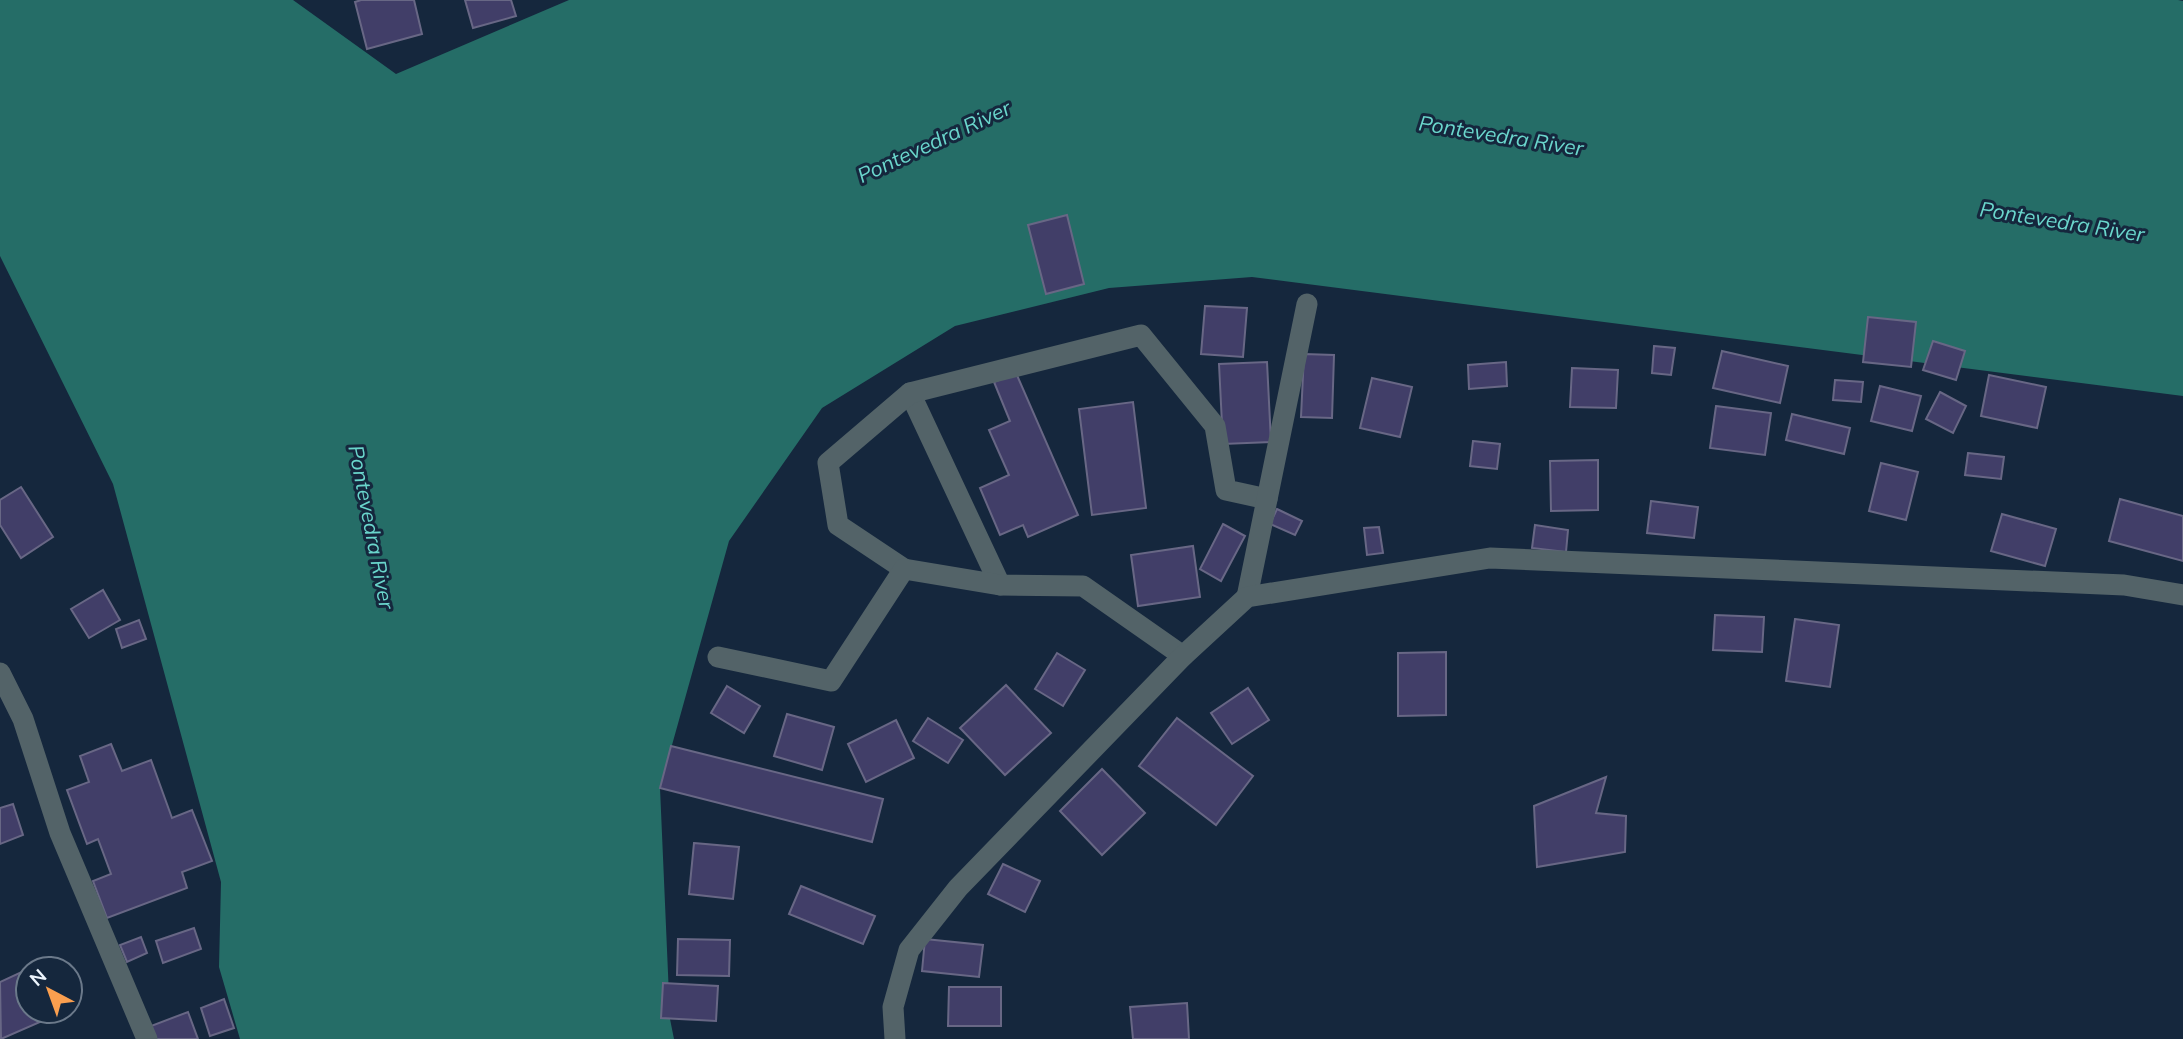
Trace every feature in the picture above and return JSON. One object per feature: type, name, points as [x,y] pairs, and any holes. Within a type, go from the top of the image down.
[{"type":"street","points":[[1247,597],[1307,304]]},
{"type":"street","points":[[1183,656],[1083,586],[1000,585],[904,569],[838,524],[828,463],[910,393],[1140,335],[1215,426],[1226,490],[1267,499]]},
{"type":"street","points":[[910,393],[1000,585]]},
{"type":"street","points":[[895,1039],[893,1007],[909,950],[958,888],[1183,656],[1247,597],[1490,558],[2124,584],[2183,595]]},
{"type":"street","points":[[718,657],[831,681],[904,569]]},
{"type":"street","points":[[0,673],[23,719],[60,833],[147,1039]]},
{"type":"water","name":"Pontevedra River","points":[[0,0],[293,0],[396,74],[569,0],[2178,0],[2183,1],[2183,396],[1252,277],[1109,288],[955,326],[822,408],[729,541],[660,788],[670,1019],[674,1039],[240,1039],[219,967],[221,882],[113,484],[0,256]]},
{"type":"building","points":[[414,0],[422,34],[367,49],[355,2]]},
{"type":"building","points":[[465,0],[511,0],[516,16],[473,28]]},
{"type":"building","points":[[1067,215],[1084,284],[1046,294],[1028,225]]},
{"type":"building","points":[[1205,306],[1247,308],[1243,357],[1201,354]]},
{"type":"building","points":[[1868,317],[1916,322],[1911,367],[1863,362]]},
{"type":"building","points":[[1933,341],[1965,351],[1956,380],[1923,370]]},
{"type":"building","points":[[1654,346],[1675,348],[1671,375],[1652,373]]},
{"type":"building","points":[[1722,351],[1788,366],[1780,403],[1713,388]]},
{"type":"building","points":[[1304,354],[1334,355],[1332,418],[1301,417]]},
{"type":"building","points":[[1267,362],[1271,442],[1223,444],[1219,364]]},
{"type":"building","points":[[1506,362],[1507,386],[1469,389],[1468,365]]},
{"type":"building","points":[[1572,368],[1618,370],[1616,408],[1570,407]]},
{"type":"building","points":[[1016,373],[1078,515],[1028,537],[1023,525],[1000,535],[980,488],[1009,475],[989,430],[1010,421],[994,382]]},
{"type":"building","points":[[1989,375],[2046,387],[2037,428],[1981,416]]},
{"type":"building","points":[[1372,378],[1412,387],[1400,437],[1360,428]]},
{"type":"building","points":[[1835,380],[1863,382],[1861,402],[1833,400]]},
{"type":"building","points":[[1880,386],[1921,396],[1912,431],[1871,421]]},
{"type":"building","points":[[1940,392],[1966,406],[1953,433],[1926,419]]},
{"type":"building","points":[[1133,402],[1146,508],[1092,515],[1079,409]]},
{"type":"building","points":[[1716,406],[1771,413],[1765,455],[1710,448]]},
{"type":"building","points":[[1792,414],[1850,428],[1844,454],[1786,440]]},
{"type":"building","points":[[1473,441],[1500,444],[1497,469],[1470,466]]},
{"type":"building","points":[[1968,453],[2004,457],[2001,479],[1965,475]]},
{"type":"building","points":[[1598,460],[1598,510],[1551,511],[1550,461]]},
{"type":"building","points":[[1881,463],[1918,472],[1906,520],[1869,511]]},
{"type":"building","points":[[21,487],[53,537],[21,558],[0,525],[0,500]]},
{"type":"building","points":[[2120,499],[2183,516],[2183,561],[2109,541]]},
{"type":"building","points":[[1651,501],[1698,507],[1694,538],[1647,533]]},
{"type":"building","points":[[1277,509],[1302,521],[1295,535],[1270,524]]},
{"type":"building","points":[[2002,514],[2056,529],[2045,566],[1991,551]]},
{"type":"building","points":[[1223,524],[1245,536],[1221,581],[1200,569]]},
{"type":"building","points":[[1535,525],[1568,530],[1566,552],[1532,548]]},
{"type":"building","points":[[1379,527],[1383,553],[1367,555],[1364,528]]},
{"type":"building","points":[[1193,546],[1200,597],[1138,606],[1131,555]]},
{"type":"building","points":[[103,590],[120,620],[89,638],[71,609]]},
{"type":"building","points":[[1715,615],[1764,617],[1762,652],[1713,650]]},
{"type":"building","points":[[1795,619],[1839,625],[1830,687],[1786,681]]},
{"type":"building","points":[[139,620],[146,639],[122,648],[116,629]]},
{"type":"building","points":[[1446,652],[1446,715],[1398,716],[1398,653]]},
{"type":"building","points":[[1057,653],[1085,670],[1063,706],[1035,689]]},
{"type":"building","points":[[1006,685],[1051,733],[1005,775],[960,728]]},
{"type":"building","points":[[727,686],[760,706],[744,733],[711,713]]},
{"type":"building","points":[[1248,688],[1269,720],[1232,744],[1211,713]]},
{"type":"building","points":[[787,714],[834,727],[822,770],[774,756]]},
{"type":"building","points":[[928,718],[963,740],[948,763],[913,741]]},
{"type":"building","points":[[1177,718],[1253,776],[1216,825],[1139,766]]},
{"type":"building","points":[[896,720],[914,758],[866,782],[848,744]]},
{"type":"building","points":[[111,744],[122,771],[151,760],[172,818],[192,810],[212,861],[182,872],[187,888],[107,918],[93,881],[111,874],[98,839],[87,844],[67,790],[89,782],[80,756]]},
{"type":"building","points":[[671,746],[883,799],[872,842],[660,788]]},
{"type":"building","points":[[1102,769],[1145,813],[1102,855],[1060,811]]},
{"type":"building","points":[[1606,777],[1596,813],[1626,816],[1625,852],[1537,867],[1534,806]]},
{"type":"building","points":[[13,804],[23,835],[0,844],[0,808]]},
{"type":"building","points":[[694,843],[739,847],[733,899],[689,894]]},
{"type":"building","points":[[1003,864],[1040,881],[1025,912],[988,894]]},
{"type":"building","points":[[801,886],[875,916],[863,944],[789,914]]},
{"type":"building","points":[[194,928],[201,949],[163,963],[156,941]]},
{"type":"building","points":[[141,937],[147,953],[127,962],[120,945]]},
{"type":"building","points":[[678,939],[730,940],[729,976],[677,975]]},
{"type":"building","points":[[925,939],[983,945],[979,977],[922,971]]},
{"type":"building","points":[[14,976],[14,1025],[33,1025],[1,1039],[0,982]]},
{"type":"building","points":[[663,983],[718,986],[716,1021],[661,1018]]},
{"type":"building","points":[[949,987],[1001,987],[1001,1026],[948,1026]]},
{"type":"building","points":[[224,999],[234,1028],[210,1036],[201,1008]]},
{"type":"building","points":[[1187,1003],[1189,1039],[1133,1039],[1130,1007]]},
{"type":"building","points":[[188,1012],[198,1039],[156,1039],[151,1026]]}]
